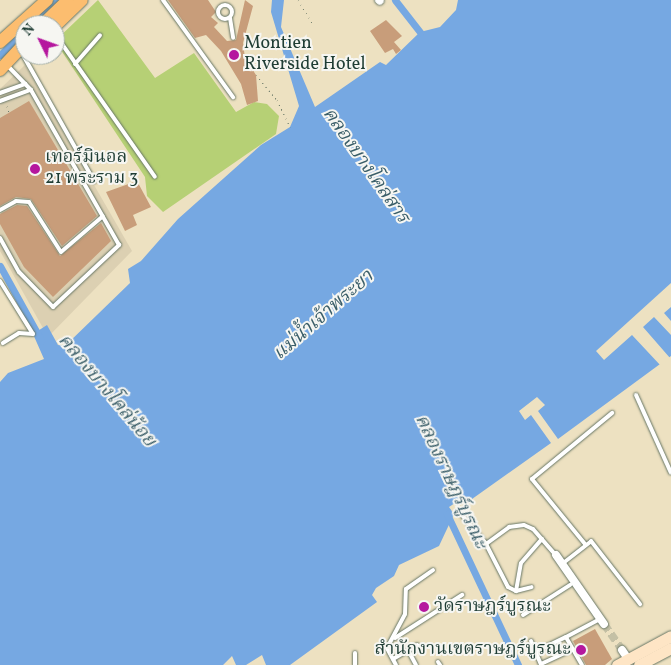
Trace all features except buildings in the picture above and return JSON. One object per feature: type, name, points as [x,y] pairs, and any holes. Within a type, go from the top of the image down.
[{"type":"main road","points":[[56,15],[68,0]]},
{"type":"main road","points":[[60,15],[82,0]]},
{"type":"main road","points":[[0,38],[41,3]]},
{"type":"main road","points":[[0,42],[41,3]]},
{"type":"main road","points":[[3,70],[15,59]]},
{"type":"main road","points":[[617,665],[625,654],[671,636]]},
{"type":"main road","points":[[639,665],[671,648]]},
{"type":"street","points":[[556,555],[572,584],[602,622]]},
{"type":"lane","points":[[163,0],[233,97]]},
{"type":"lane","points":[[218,0],[222,6],[232,10],[230,18],[233,38]]},
{"type":"lane","points":[[222,6],[220,17],[230,18]]},
{"type":"lane","points":[[75,64],[100,35]]},
{"type":"lane","points":[[65,49],[155,177]]},
{"type":"lane","points":[[32,65],[94,181]]},
{"type":"lane","points":[[0,238],[19,272],[53,307],[119,245],[31,90],[26,84],[3,70]]},
{"type":"lane","points":[[0,93],[26,84]]},
{"type":"lane","points":[[0,101],[31,90]]},
{"type":"lane","points":[[0,210],[16,201],[29,202],[62,252],[103,216]]},
{"type":"lane","points":[[0,281],[33,334],[19,333],[3,343]]},
{"type":"lane","points":[[636,395],[671,473]]},
{"type":"lane","points":[[585,544],[532,479],[612,412]]},
{"type":"lane","points":[[462,515],[486,544],[498,572],[516,591]]},
{"type":"lane","points":[[486,544],[509,527],[524,524],[542,539],[556,555]]},
{"type":"lane","points":[[516,591],[521,563],[542,539]]},
{"type":"lane","points":[[562,564],[585,544],[591,542],[640,604]]},
{"type":"lane","points":[[395,638],[392,632],[405,614],[406,589],[433,570]]},
{"type":"lane","points":[[523,615],[572,584]]},
{"type":"lane","points":[[516,591],[532,587]]},
{"type":"lane","points":[[396,665],[387,648],[395,638],[462,595]]},
{"type":"lane","points":[[535,652],[602,622]]},
{"type":"lane","points":[[566,637],[580,665]]},
{"type":"lane","points":[[531,641],[541,665],[573,649]]},
{"type":"lane","points":[[393,659],[417,645]]},
{"type":"lane","points":[[408,650],[416,665]]},
{"type":"lane","points":[[355,653],[355,665]]},
{"type":"path","points":[[298,0],[313,24]]},
{"type":"path","points":[[256,76],[277,100],[290,127]]},
{"type":"path","points":[[7,106],[9,113]]},
{"type":"shaded area","name":"เทอร์มินอล 21 พระราม 3","points":[[25,65],[132,251],[48,337],[0,251],[0,89]]},
{"type":"green space","points":[[98,0],[155,78],[194,53],[236,112],[254,102],[267,104],[279,116],[276,134],[163,212],[147,196],[145,177],[65,56],[65,31]]},
{"type":"water","points":[[272,0],[284,0],[281,27],[315,107],[380,62],[386,65],[420,32],[440,27],[456,10],[458,0],[671,0],[671,356],[558,439],[538,411],[545,405],[537,397],[519,411],[525,420],[531,415],[551,443],[465,504],[461,499],[449,507],[454,514],[439,546],[399,565],[394,576],[376,588],[372,595],[377,602],[290,665],[266,665],[262,655],[246,665],[236,665],[232,656],[223,665],[0,665],[0,382],[8,373],[44,359],[33,334],[47,325],[58,345],[65,346],[130,283],[128,269],[141,261],[178,219],[261,145],[290,127],[299,106],[271,12]]},
{"type":"pier","points":[[671,283],[671,307],[664,313],[671,321],[671,335],[654,317],[643,327],[670,358],[661,366],[632,335],[604,360],[596,351]]},
{"type":"waterway","points":[[42,15],[58,0]]},
{"type":"waterway","points":[[395,0],[420,32]]},
{"type":"waterway","points":[[0,55],[15,41]]},
{"type":"waterway","name":"คลองบางโคล่น้อย","points":[[0,266],[41,340]]},
{"type":"waterway","name":"คลองราษฎร์บูรณะ","points":[[447,514],[518,665]]},
{"type":"tunnel","points":[[604,624],[622,650]]},
{"type":"place","name":"Montien Riverside Hotel","points":[[234,55]]},
{"type":"place","name":"เทอร์มินอล 21 พระราม 3","points":[[35,169]]},
{"type":"place","name":"วัดราษฎร์บูรณะ","points":[[424,607]]},
{"type":"place","name":"สำนักงานเขตราษฎร์บูรณะ","points":[[581,650]]},
{"type":"water label","name":"คลองบางโคล่สาร","points":[[365,166]]},
{"type":"water label","name":"แม่น้ำเจ้าพระยา","points":[[324,316]]}]
